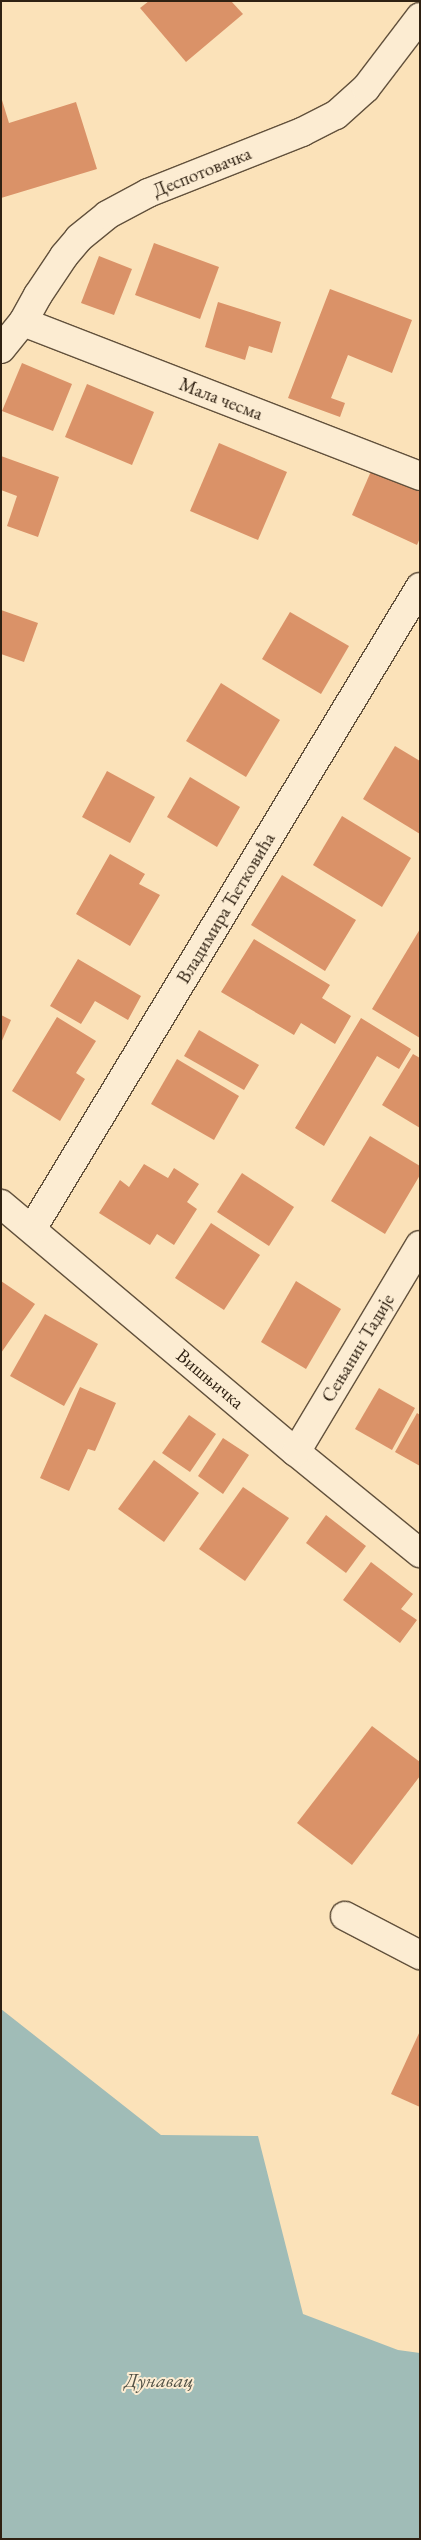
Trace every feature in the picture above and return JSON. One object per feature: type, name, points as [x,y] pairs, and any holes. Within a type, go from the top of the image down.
[{"type":"street","name":"Деспотовачка","points":[[1,349],[23,322],[38,295],[64,256],[80,238],[107,215],[148,193],[302,132],[336,115],[366,88],[420,17]]},
{"type":"street","name":"Мала чесма","points":[[23,322],[420,476]]},
{"type":"street","name":"Владимира Ћетковића","points":[[32,1229],[420,587]]},
{"type":"street","name":"Вишњичка","points":[[1,1204],[296,1452],[420,1553]]},
{"type":"street","name":"Сењанин Тадије","points":[[296,1452],[420,1245]]},
{"type":"street","points":[[345,1916],[420,1955]]},
{"type":"water","name":"Дунавац","points":[[1,2009],[161,2135],[258,2136],[303,2314],[398,2350],[420,2353],[420,2539],[1,2539]]},
{"type":"building","points":[[149,1],[231,1],[243,14],[186,62],[140,8]]},
{"type":"building","points":[[2,100],[9,123],[76,102],[97,169],[1,198]]},
{"type":"building","points":[[154,243],[219,267],[200,319],[135,295]]},
{"type":"building","points":[[99,256],[132,269],[114,315],[81,303]]},
{"type":"building","points":[[330,289],[412,320],[392,373],[348,355],[331,398],[345,403],[340,417],[288,398]]},
{"type":"building","points":[[218,302],[281,322],[272,353],[249,346],[245,360],[205,347]]},
{"type":"building","points":[[22,363],[72,384],[53,431],[2,411]]},
{"type":"building","points":[[87,384],[154,412],[132,465],[65,437]]},
{"type":"building","points":[[219,443],[287,472],[258,540],[190,511]]},
{"type":"building","points":[[1,456],[59,477],[38,537],[7,526],[17,496],[1,490]]},
{"type":"building","points":[[372,469],[420,491],[420,538],[417,545],[352,515]]},
{"type":"building","points":[[1,610],[38,623],[24,662],[1,654]]},
{"type":"building","points":[[290,612],[349,646],[321,694],[262,659]]},
{"type":"building","points":[[221,683],[280,720],[246,777],[186,741]]},
{"type":"building","points":[[395,746],[420,761],[420,834],[363,799]]},
{"type":"building","points":[[107,771],[155,797],[130,843],[82,817]]},
{"type":"building","points":[[190,777],[240,807],[217,847],[167,817]]},
{"type":"building","points":[[342,816],[411,858],[382,907],[313,865]]},
{"type":"building","points":[[110,854],[145,874],[139,884],[160,895],[130,946],[76,914]]},
{"type":"building","points":[[282,875],[356,920],[325,971],[251,925]]},
{"type":"building","points":[[420,929],[420,1038],[372,1009]]},
{"type":"building","points":[[254,939],[330,985],[322,998],[351,1016],[335,1044],[301,1023],[294,1035],[221,992]]},
{"type":"building","points":[[78,959],[141,996],[128,1020],[95,1001],[81,1024],[50,1006]]},
{"type":"building","points":[[1,1015],[11,1020],[1,1043]]},
{"type":"building","points":[[57,1017],[96,1041],[76,1073],[85,1079],[60,1121],[12,1091]]},
{"type":"building","points":[[361,1018],[411,1049],[399,1069],[377,1056],[324,1146],[295,1128]]},
{"type":"building","points":[[199,1030],[259,1065],[244,1090],[184,1056]]},
{"type":"building","points":[[413,1054],[420,1058],[420,1128],[382,1105]]},
{"type":"building","points":[[177,1059],[239,1096],[214,1140],[151,1104]]},
{"type":"building","points":[[370,1136],[420,1166],[420,1175],[385,1234],[331,1201]]},
{"type":"building","points":[[144,1164],[168,1178],[174,1168],[199,1184],[187,1202],[197,1209],[174,1245],[157,1234],[150,1245],[99,1213],[120,1180],[129,1187]]},
{"type":"building","points":[[242,1173],[294,1207],[269,1246],[217,1212]]},
{"type":"building","points":[[211,1223],[260,1255],[224,1310],[175,1278]]},
{"type":"building","points":[[1,1281],[35,1304],[1,1353]]},
{"type":"building","points":[[296,1281],[341,1309],[306,1369],[261,1342]]},
{"type":"building","points":[[45,1314],[98,1344],[64,1406],[10,1376]]},
{"type":"building","points":[[80,1387],[116,1403],[95,1451],[88,1449],[69,1491],[40,1478]]},
{"type":"building","points":[[379,1388],[415,1408],[392,1450],[355,1429]]},
{"type":"building","points":[[417,1413],[420,1415],[420,1466],[395,1452]]},
{"type":"building","points":[[189,1415],[216,1434],[190,1472],[162,1453]]},
{"type":"building","points":[[223,1438],[249,1455],[223,1494],[198,1476]]},
{"type":"building","points":[[154,1460],[199,1493],[164,1542],[118,1509]]},
{"type":"building","points":[[243,1487],[289,1518],[245,1581],[199,1549]]},
{"type":"building","points":[[326,1515],[366,1546],[346,1573],[306,1543]]},
{"type":"building","points":[[371,1562],[413,1594],[401,1609],[417,1620],[400,1643],[343,1600]]},
{"type":"building","points":[[372,1726],[420,1762],[420,1776],[352,1865],[297,1823]]},
{"type":"building","points":[[420,2031],[420,2107],[391,2094]]}]
